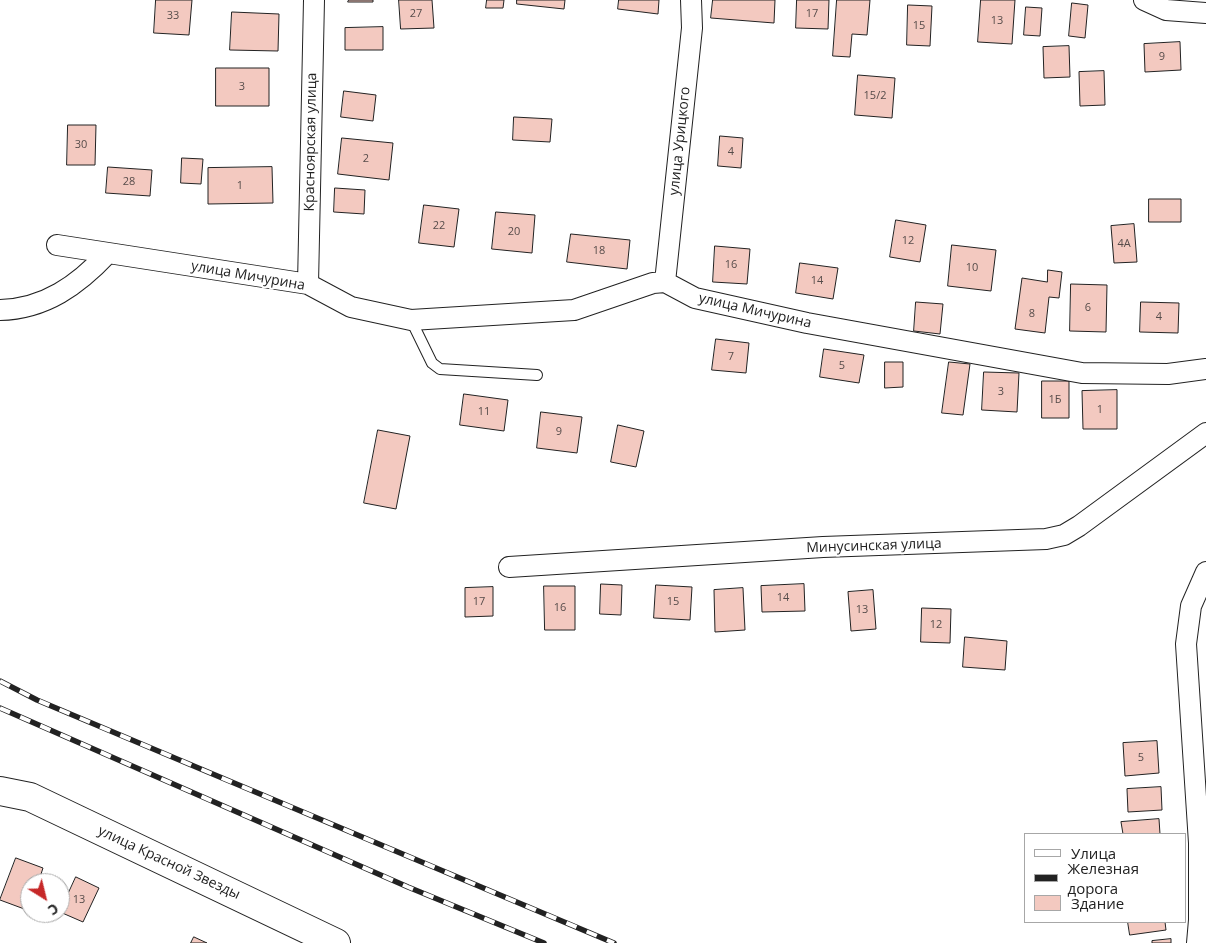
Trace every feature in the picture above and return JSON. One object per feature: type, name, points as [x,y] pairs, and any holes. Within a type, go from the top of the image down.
[{"type":"street","name":"Красноярская улица","points":[[308,284],[314,0]]},
{"type":"street","name":"улица Урицкого","points":[[665,282],[692,28],[692,0]]},
{"type":"street","points":[[1144,0],[1166,10],[1206,13]]},
{"type":"street","name":"улица Мичурина","points":[[57,246],[308,284],[352,306],[411,320],[574,310],[653,283],[665,282],[695,298],[806,324],[1082,373],[1168,374],[1206,369]]},
{"type":"street","points":[[0,310],[32,306],[53,297],[77,282],[108,253]]},
{"type":"street","name":"Минусинская улица","points":[[509,567],[823,547],[1046,539],[1064,535],[1079,526],[1206,433]]},
{"type":"street","points":[[1197,943],[1200,920],[1199,843],[1186,644],[1191,606],[1206,572]]},
{"type":"street","name":"улица Красной Звезды","points":[[0,791],[30,797],[336,943]]},
{"type":"lane","points":[[411,320],[432,363],[440,369],[536,375]]},
{"type":"building","points":[[156,0],[192,0],[189,35],[154,33]]},
{"type":"building","points":[[349,0],[373,0],[373,2],[348,2]]},
{"type":"building","points":[[399,0],[432,0],[434,28],[401,29]]},
{"type":"building","points":[[487,0],[504,0],[503,8],[486,8]]},
{"type":"building","points":[[517,0],[565,0],[564,9],[517,4]]},
{"type":"building","points":[[619,0],[659,0],[658,14],[618,9]]},
{"type":"building","points":[[713,0],[775,0],[774,23],[711,18]]},
{"type":"building","points":[[797,0],[829,0],[828,29],[796,28]]},
{"type":"building","points":[[837,0],[870,0],[867,35],[852,34],[850,57],[833,56]]},
{"type":"building","points":[[981,0],[1015,0],[1012,44],[978,42]]},
{"type":"building","points":[[1072,3],[1088,5],[1085,38],[1069,36]]},
{"type":"building","points":[[908,5],[932,6],[930,46],[907,45]]},
{"type":"building","points":[[1026,7],[1042,8],[1040,36],[1024,35]]},
{"type":"building","points":[[232,12],[279,14],[278,51],[230,50]]},
{"type":"building","points":[[383,27],[383,50],[345,50],[345,28]]},
{"type":"building","points":[[1180,42],[1181,70],[1145,72],[1144,44]]},
{"type":"building","points":[[1069,46],[1070,77],[1044,78],[1043,47]]},
{"type":"building","points":[[216,68],[269,68],[269,106],[216,106]]},
{"type":"building","points":[[1104,71],[1105,105],[1080,106],[1079,72]]},
{"type":"building","points":[[858,75],[895,78],[892,118],[855,115]]},
{"type":"building","points":[[344,91],[376,95],[373,121],[341,117]]},
{"type":"building","points":[[514,117],[552,119],[550,142],[513,140]]},
{"type":"building","points":[[68,125],[96,125],[95,165],[67,165]]},
{"type":"building","points":[[720,136],[743,138],[741,168],[718,166]]},
{"type":"building","points":[[342,138],[393,143],[389,180],[338,174]]},
{"type":"building","points":[[182,158],[203,159],[201,184],[181,183]]},
{"type":"building","points":[[108,167],[152,170],[150,196],[106,193]]},
{"type":"building","points":[[272,167],[273,203],[208,204],[208,168]]},
{"type":"building","points":[[335,188],[365,190],[364,214],[334,212]]},
{"type":"building","points":[[1149,199],[1181,199],[1181,222],[1149,222]]},
{"type":"building","points":[[424,205],[459,209],[454,247],[419,243]]},
{"type":"building","points":[[496,212],[535,215],[532,253],[492,249]]},
{"type":"building","points":[[896,220],[926,225],[920,262],[890,257]]},
{"type":"building","points":[[1134,224],[1137,262],[1114,263],[1111,226]]},
{"type":"building","points":[[571,234],[630,240],[627,269],[567,262]]},
{"type":"building","points":[[952,245],[996,250],[991,291],[948,286]]},
{"type":"building","points":[[715,246],[750,249],[747,284],[713,282]]},
{"type":"building","points":[[800,263],[838,268],[833,299],[796,293]]},
{"type":"building","points":[[1048,270],[1062,272],[1059,298],[1049,297],[1045,333],[1015,329],[1022,278],[1047,282]]},
{"type":"building","points":[[1071,284],[1107,285],[1106,332],[1070,331]]},
{"type":"building","points":[[916,302],[943,304],[940,334],[914,331]]},
{"type":"building","points":[[1141,302],[1179,303],[1178,333],[1140,332]]},
{"type":"building","points":[[716,339],[749,343],[746,373],[712,370]]},
{"type":"building","points":[[824,349],[864,355],[859,383],[820,377]]},
{"type":"building","points":[[885,362],[903,362],[903,387],[885,388]]},
{"type":"building","points":[[949,362],[970,364],[963,415],[942,413]]},
{"type":"building","points":[[984,372],[1019,373],[1017,412],[982,410]]},
{"type":"building","points":[[1042,381],[1069,381],[1069,418],[1042,418]]},
{"type":"building","points":[[1117,390],[1117,429],[1083,429],[1082,391]]},
{"type":"building","points":[[464,394],[508,400],[504,431],[460,425]]},
{"type":"building","points":[[541,412],[582,417],[577,453],[537,448]]},
{"type":"building","points":[[618,425],[644,431],[636,467],[611,462]]},
{"type":"building","points":[[378,430],[410,436],[396,509],[364,503]]},
{"type":"building","points":[[601,584],[622,585],[621,615],[600,614]]},
{"type":"building","points":[[804,584],[805,611],[762,612],[761,586]]},
{"type":"building","points":[[656,585],[692,587],[690,620],[654,618]]},
{"type":"building","points":[[544,586],[575,586],[575,630],[545,630]]},
{"type":"building","points":[[493,587],[493,616],[465,617],[465,588]]},
{"type":"building","points":[[743,588],[745,630],[715,632],[714,590]]},
{"type":"building","points":[[873,590],[876,629],[851,631],[848,592]]},
{"type":"building","points":[[922,608],[951,609],[950,643],[921,642]]},
{"type":"building","points":[[965,637],[1007,641],[1005,670],[963,667]]},
{"type":"building","points":[[1157,741],[1159,773],[1125,776],[1123,743]]},
{"type":"building","points":[[1161,787],[1162,810],[1128,812],[1127,789]]},
{"type":"building","points":[[1159,819],[1160,833],[1123,833],[1121,822]]},
{"type":"building","points":[[16,858],[43,868],[41,873],[20,873],[20,907],[0,900]]},
{"type":"building","points":[[76,877],[99,888],[83,922],[70,916],[70,890]]},
{"type":"building","points":[[1128,923],[1165,923],[1166,930],[1130,935]]},
{"type":"building","points":[[194,937],[207,943],[191,943]]},
{"type":"building","points":[[1171,939],[1171,943],[1152,943],[1152,941]]},
{"type":"railway","points":[[0,681],[37,700],[614,943]]},
{"type":"railway","points":[[0,708],[408,887],[544,943]]}]
